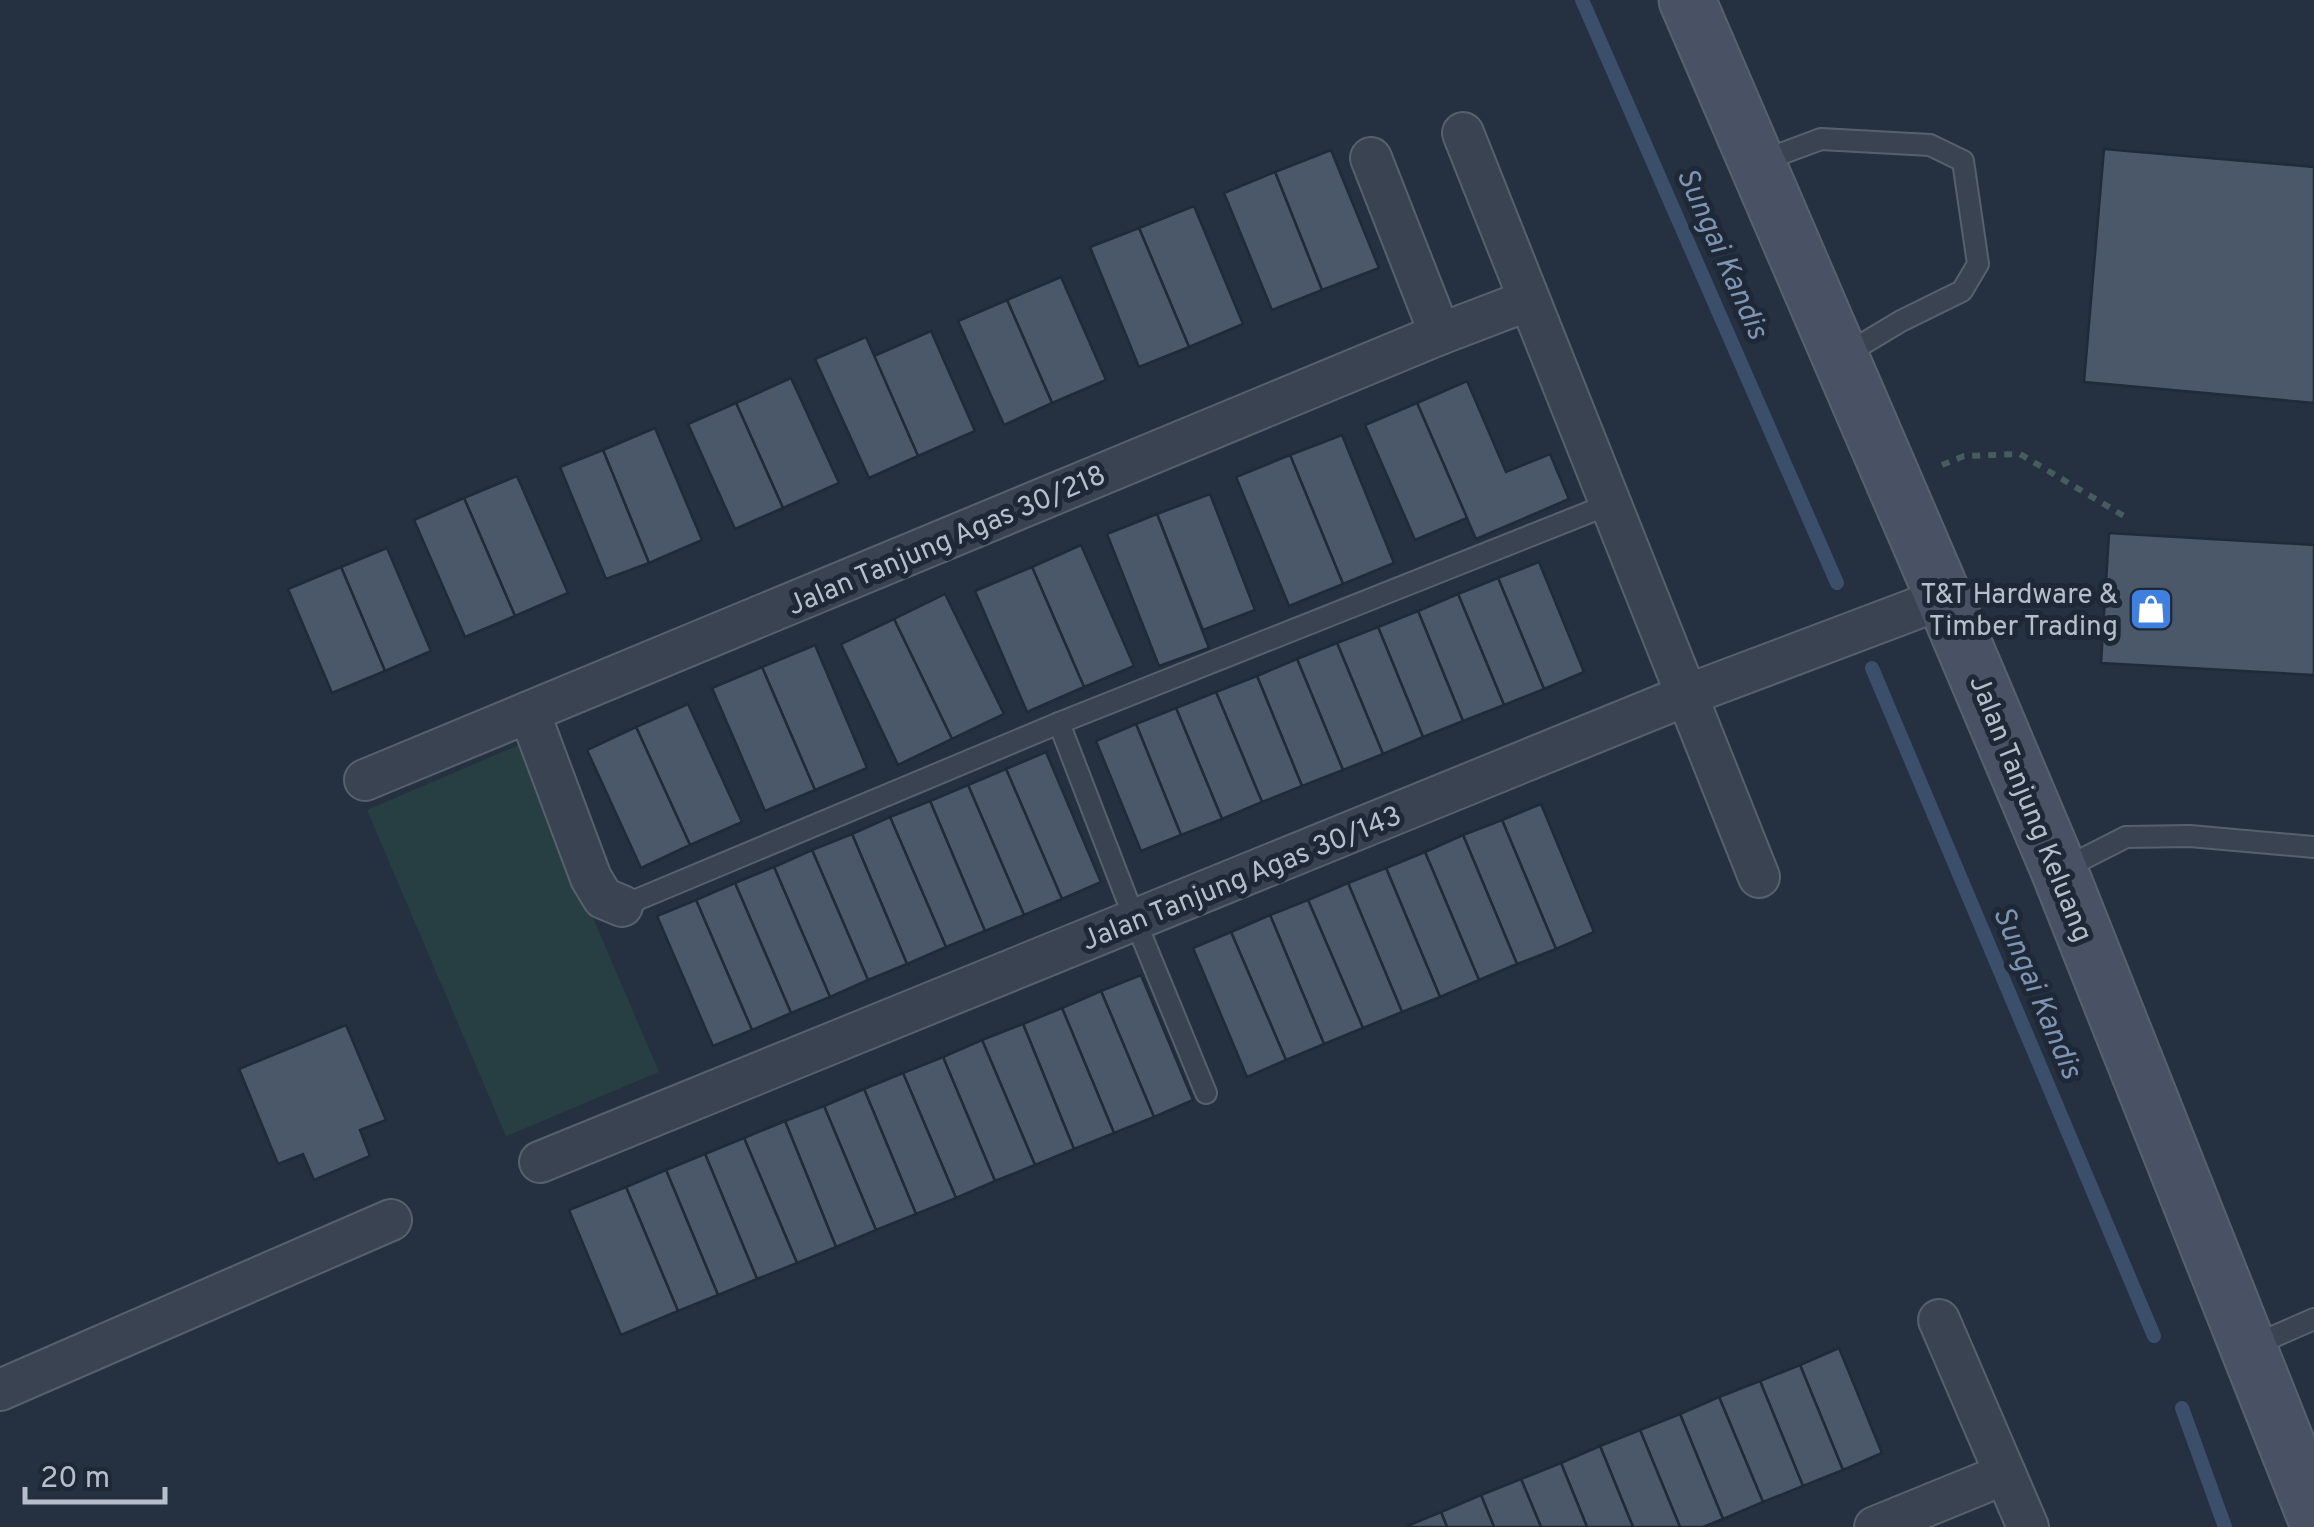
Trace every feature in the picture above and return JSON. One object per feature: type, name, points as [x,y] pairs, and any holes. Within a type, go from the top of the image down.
[{"type":"main road","name":"Jalan Tanjung Keluang","points":[[1687,0],[2059,870],[2314,1513]]},
{"type":"street","points":[[1463,133],[1759,877]]},
{"type":"street","points":[[1371,158],[1440,334]]},
{"type":"street","name":"Jalan Tanjung Agas 30/218","points":[[365,780],[1529,300]]},
{"type":"street","name":"Jalan Tanjung Agas 30/143","points":[[540,1162],[1687,695],[1944,598]]},
{"type":"street","points":[[529,712],[591,878],[604,898],[622,906]]},
{"type":"street","points":[[0,1390],[391,1220]]},
{"type":"street","points":[[1939,1320],[2028,1527]]},
{"type":"street","points":[[1875,1527],[2006,1474]]},
{"type":"lane","points":[[1757,162],[1821,139],[1930,144],[1962,161],[1978,264],[1962,291],[1900,321],[1841,357]]},
{"type":"lane","points":[[622,906],[1058,723],[1610,504]]},
{"type":"lane","points":[[1058,723],[1206,1093]]},
{"type":"lane","points":[[2059,870],[2126,837],[2190,836],[2314,847]]},
{"type":"lane","points":[[2248,1348],[2314,1319]]},
{"type":"path","points":[[1895,484],[1964,456],[2020,454],[2128,519]]},
{"type":"green space","points":[[519,745],[659,1072],[506,1136],[367,810]]},
{"type":"building","points":[[2104,149],[2314,167],[2314,403],[2084,382]]},
{"type":"building","points":[[1331,150],[1379,268],[1322,290],[1275,172]]},
{"type":"building","points":[[1275,172],[1322,290],[1272,310],[1224,193]]},
{"type":"building","points":[[1194,206],[1243,324],[1189,347],[1139,228]]},
{"type":"building","points":[[1139,228],[1189,347],[1139,367],[1090,247]]},
{"type":"building","points":[[1061,277],[1106,380],[1052,403],[1007,300]]},
{"type":"building","points":[[1007,300],[1052,403],[1004,425],[958,321]]},
{"type":"building","points":[[931,331],[975,431],[918,456],[874,356]]},
{"type":"building","points":[[866,337],[918,456],[869,478],[815,359]]},
{"type":"building","points":[[791,378],[839,483],[783,508],[736,403]]},
{"type":"building","points":[[1467,381],[1506,472],[1550,454],[1569,499],[1476,539],[1417,403]]},
{"type":"building","points":[[736,403],[783,508],[735,529],[688,424]]},
{"type":"building","points":[[1417,403],[1467,518],[1415,540],[1365,425]]},
{"type":"building","points":[[655,428],[702,540],[649,563],[603,450]]},
{"type":"building","points":[[1342,435],[1394,563],[1343,584],[1290,455]]},
{"type":"building","points":[[603,450],[649,563],[606,579],[560,467]]},
{"type":"building","points":[[1290,455],[1343,584],[1289,606],[1236,477]]},
{"type":"building","points":[[517,476],[568,593],[515,616],[464,498]]},
{"type":"building","points":[[1210,494],[1255,610],[1203,630],[1157,514]]},
{"type":"building","points":[[464,498],[515,616],[465,637],[414,520]]},
{"type":"building","points":[[1157,514],[1209,648],[1159,666],[1107,534]]},
{"type":"building","points":[[2109,533],[2314,545],[2314,675],[2101,663]]},
{"type":"building","points":[[1081,545],[1134,666],[1084,687],[1032,567]]},
{"type":"building","points":[[387,548],[431,651],[385,671],[341,567]]},
{"type":"building","points":[[1539,562],[1584,672],[1544,689],[1498,578]]},
{"type":"building","points":[[341,567],[385,671],[332,693],[288,589]]},
{"type":"building","points":[[1032,567],[1084,687],[1027,712],[975,591]]},
{"type":"building","points":[[1498,578],[1544,689],[1504,705],[1458,594]]},
{"type":"building","points":[[945,594],[1004,714],[952,739],[894,619]]},
{"type":"building","points":[[1458,594],[1504,705],[1463,721],[1418,611]]},
{"type":"building","points":[[1418,611],[1463,721],[1423,737],[1378,627]]},
{"type":"building","points":[[894,619],[952,739],[898,765],[841,644]]},
{"type":"building","points":[[1378,627],[1423,737],[1383,754],[1337,643]]},
{"type":"building","points":[[1337,643],[1383,754],[1343,770],[1297,659]]},
{"type":"building","points":[[815,645],[867,768],[815,790],[762,667]]},
{"type":"building","points":[[1297,659],[1343,770],[1302,786],[1257,676]]},
{"type":"building","points":[[762,667],[815,790],[765,811],[712,688]]},
{"type":"building","points":[[1257,676],[1302,786],[1262,802],[1216,692]]},
{"type":"building","points":[[1216,692],[1262,802],[1222,819],[1176,708]]},
{"type":"building","points":[[688,704],[742,822],[690,845],[636,727]]},
{"type":"building","points":[[1176,708],[1222,819],[1181,835],[1136,724]]},
{"type":"building","points":[[1136,724],[1181,835],[1141,851],[1096,741]]},
{"type":"building","points":[[636,727],[690,845],[641,868],[587,750]]},
{"type":"building","points":[[1046,752],[1101,882],[1062,899],[1006,769]]},
{"type":"building","points":[[1006,769],[1062,899],[1024,915],[968,785]]},
{"type":"building","points":[[968,785],[1024,915],[985,931],[930,801]]},
{"type":"building","points":[[930,801],[985,931],[946,947],[890,817]]},
{"type":"building","points":[[1541,804],[1594,932],[1556,949],[1502,820]]},
{"type":"building","points":[[890,817],[946,947],[907,964],[852,834]]},
{"type":"building","points":[[1502,820],[1556,949],[1517,964],[1463,835]]},
{"type":"building","points":[[852,834],[907,964],[868,980],[812,850]]},
{"type":"building","points":[[1463,835],[1517,964],[1479,980],[1425,852]]},
{"type":"building","points":[[812,850],[868,980],[830,997],[774,867]]},
{"type":"building","points":[[1425,852],[1479,980],[1440,997],[1386,868]]},
{"type":"building","points":[[774,867],[830,997],[791,1013],[735,883]]},
{"type":"building","points":[[1386,868],[1440,997],[1402,1012],[1348,883]]},
{"type":"building","points":[[735,883],[791,1013],[752,1030],[696,900]]},
{"type":"building","points":[[1348,883],[1402,1012],[1363,1028],[1308,900]]},
{"type":"building","points":[[696,900],[752,1030],[713,1046],[657,916]]},
{"type":"building","points":[[1308,900],[1363,1028],[1324,1044],[1270,915]]},
{"type":"building","points":[[1270,915],[1324,1044],[1286,1060],[1231,932]]},
{"type":"building","points":[[1231,932],[1286,1060],[1247,1077],[1193,948]]},
{"type":"building","points":[[1141,975],[1193,1100],[1154,1117],[1101,991]]},
{"type":"building","points":[[1101,991],[1154,1117],[1114,1133],[1062,1008]]},
{"type":"building","points":[[1062,1008],[1114,1133],[1074,1149],[1023,1024]]},
{"type":"building","points":[[1023,1024],[1074,1149],[1035,1165],[982,1040]]},
{"type":"building","points":[[346,1025],[386,1120],[360,1130],[370,1156],[314,1180],[303,1154],[278,1164],[239,1069]]},
{"type":"building","points":[[982,1040],[1035,1165],[995,1181],[943,1057]]},
{"type":"building","points":[[943,1057],[995,1181],[956,1198],[903,1073]]},
{"type":"building","points":[[903,1073],[956,1198],[916,1214],[864,1089]]},
{"type":"building","points":[[864,1089],[916,1214],[876,1230],[824,1106]]},
{"type":"building","points":[[824,1106],[876,1230],[836,1247],[785,1121]]},
{"type":"building","points":[[785,1121],[836,1247],[797,1263],[744,1138]]},
{"type":"building","points":[[744,1138],[797,1263],[757,1279],[705,1154]]},
{"type":"building","points":[[705,1154],[757,1279],[718,1295],[666,1170]]},
{"type":"building","points":[[666,1170],[718,1295],[678,1311],[626,1187]]},
{"type":"building","points":[[626,1187],[678,1311],[621,1335],[569,1210]]},
{"type":"building","points":[[1839,1348],[1882,1453],[1843,1470],[1800,1365]]},
{"type":"building","points":[[1800,1365],[1843,1470],[1803,1486],[1760,1381]]},
{"type":"building","points":[[1760,1381],[1803,1486],[1763,1502],[1719,1397]]},
{"type":"building","points":[[1719,1397],[1763,1502],[1723,1519],[1680,1414]]},
{"type":"building","points":[[1680,1414],[1723,1519],[1703,1527],[1680,1527],[1640,1430]]},
{"type":"building","points":[[1640,1430],[1680,1527],[1633,1527],[1600,1446]]},
{"type":"building","points":[[1600,1446],[1633,1527],[1587,1527],[1561,1463]]},
{"type":"building","points":[[1561,1463],[1587,1527],[1541,1527],[1521,1479]]},
{"type":"building","points":[[1521,1479],[1541,1527],[1494,1527],[1481,1495]]},
{"type":"building","points":[[1481,1495],[1494,1527],[1447,1527],[1441,1512]]},
{"type":"building","points":[[1441,1512],[1447,1527],[1405,1527]]},
{"type":"waterway","name":"Sungai Kandis","points":[[1582,0],[1837,583]]},
{"type":"waterway","name":"Sungai Kandis","points":[[1872,668],[2154,1336]]},
{"type":"waterway","name":"Sungai Kandis","points":[[2182,1408],[2225,1527]]},
{"type":"place","name":"T&T Hardware & Timber Trading","points":[[2151,609]]}]
